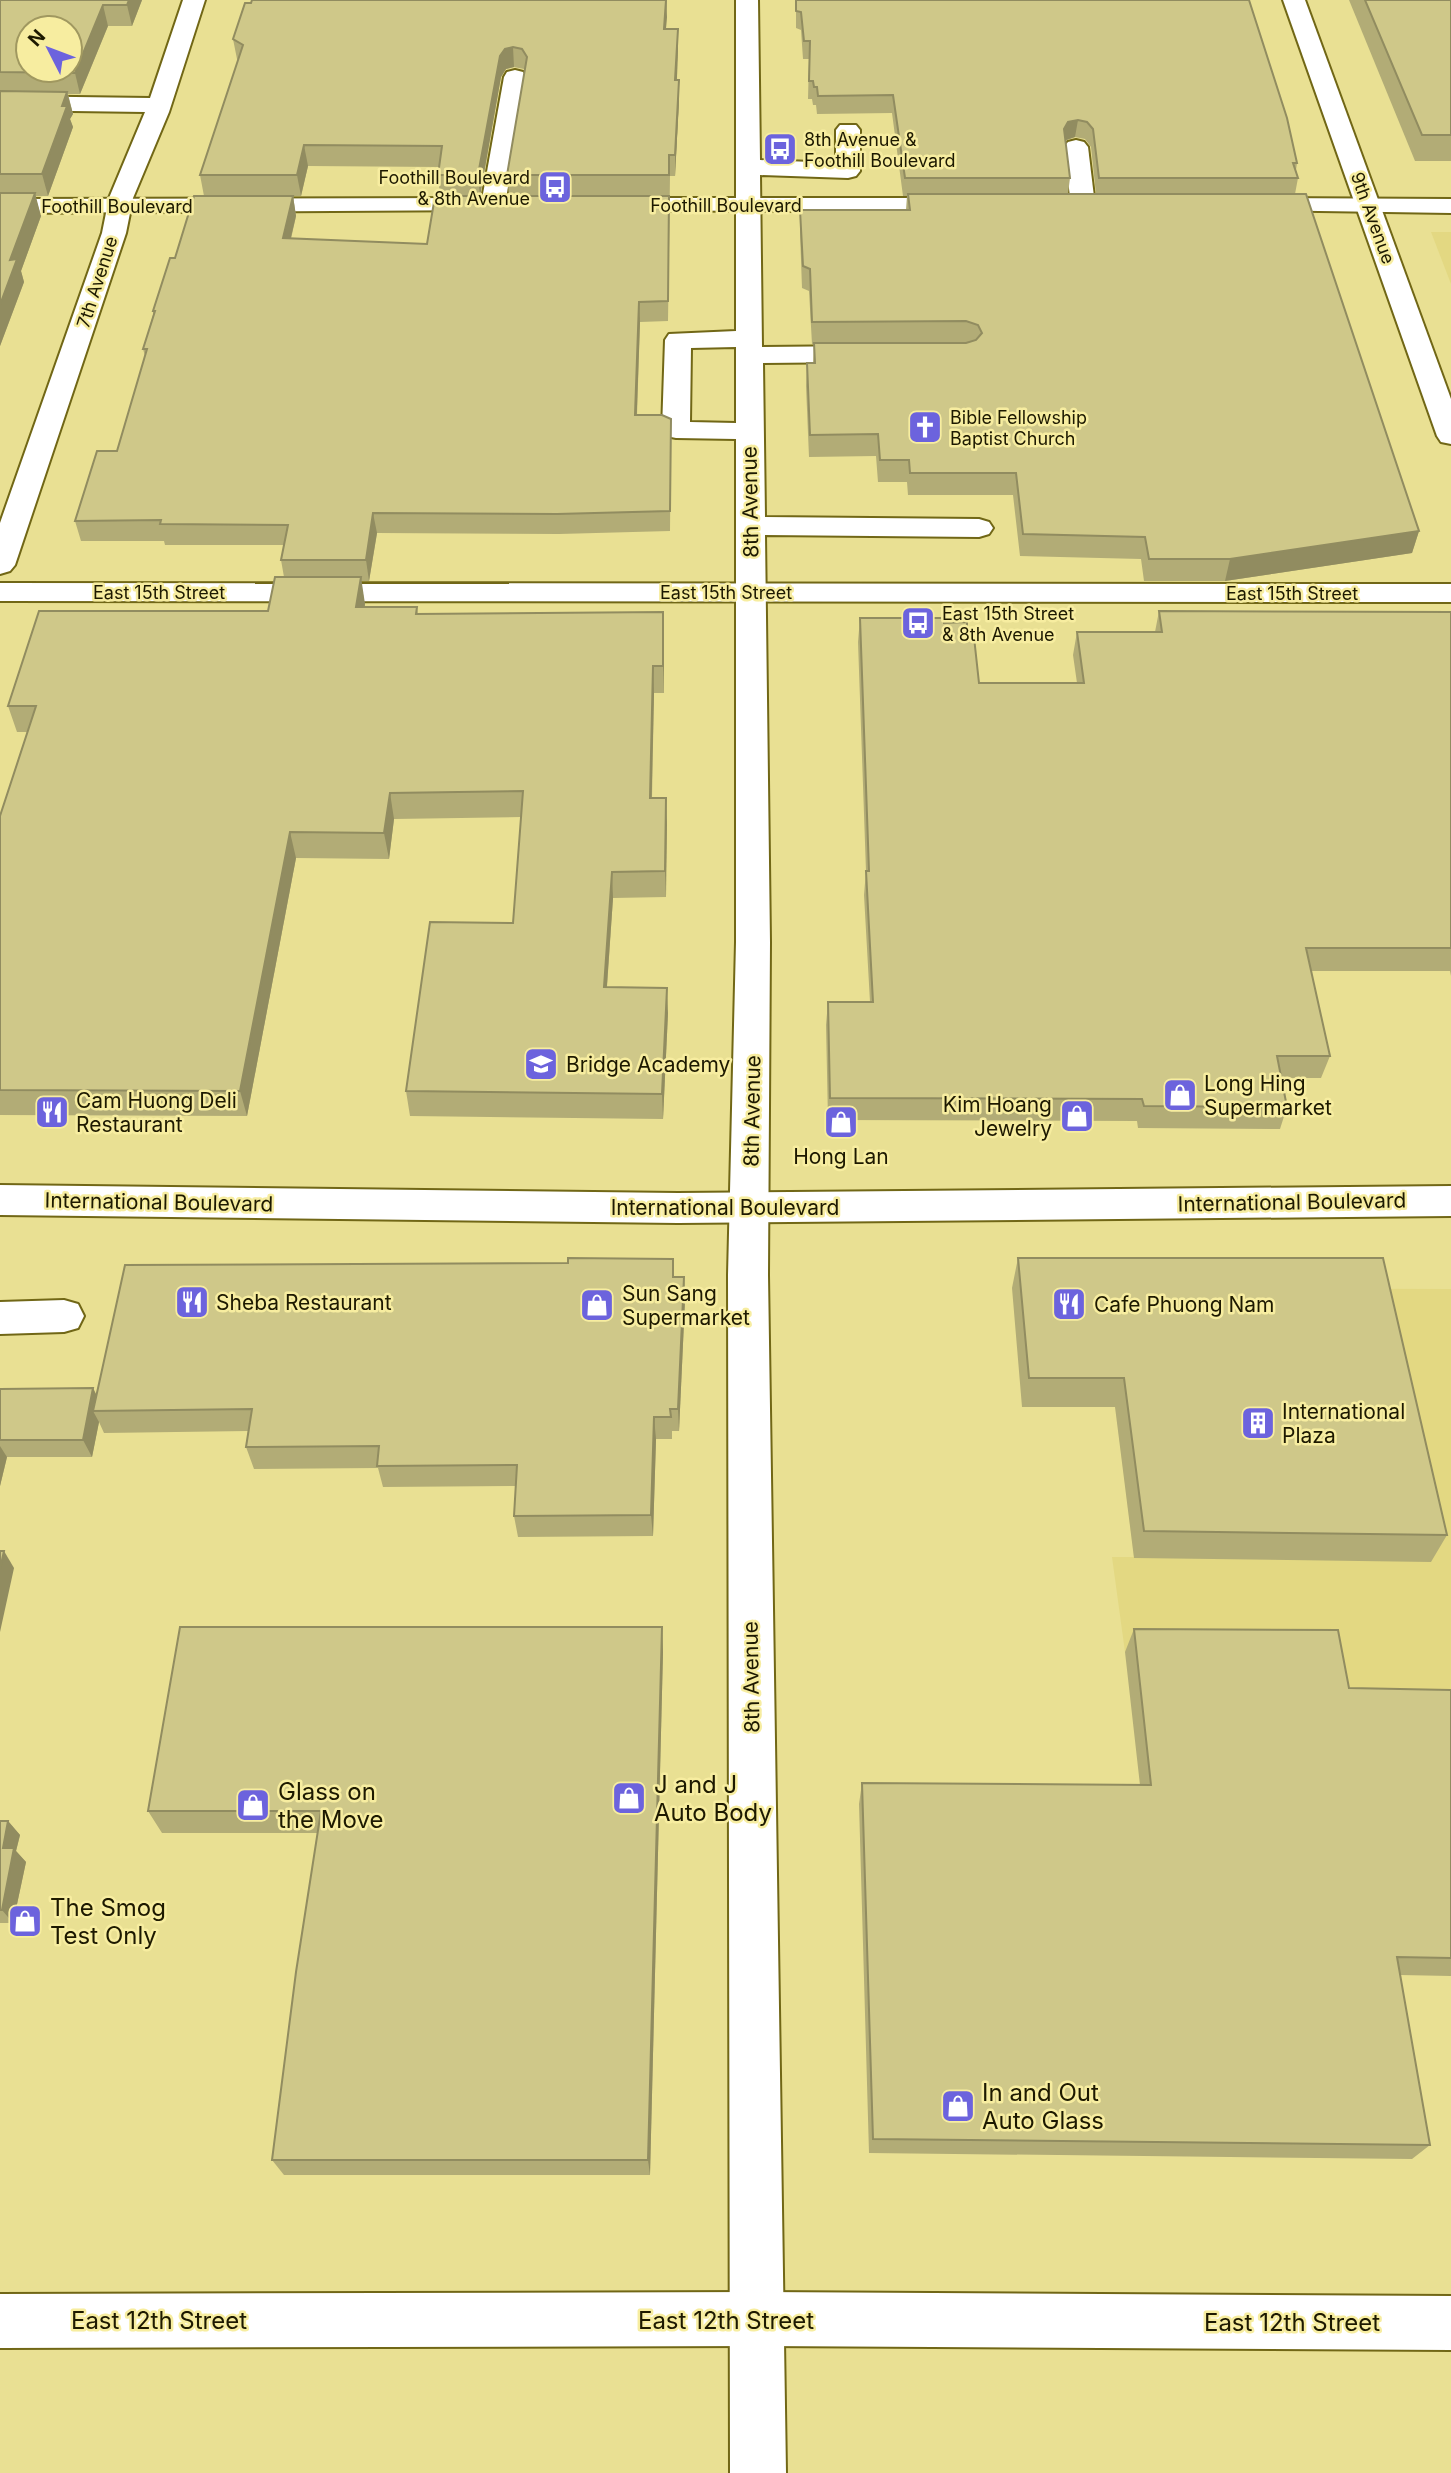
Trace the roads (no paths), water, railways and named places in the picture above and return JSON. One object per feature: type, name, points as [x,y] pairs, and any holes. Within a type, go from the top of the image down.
[{"type":"street","name":"7th Avenue","points":[[0,565],[114,233],[117,206],[127,178],[143,148],[194,0]]},
{"type":"street","name":"8th Avenue","points":[[747,0],[753,942],[748,1275],[758,2473]]},
{"type":"street","name":"9th Avenue","points":[[1294,0],[1451,436]]},
{"type":"street","name":"Foothill Boulevard","points":[[0,206],[504,205],[515,77]]},
{"type":"street","points":[[0,103],[158,105]]},
{"type":"street","points":[[747,167],[848,171],[848,130]]},
{"type":"street","points":[[1076,146],[1083,205]]},
{"type":"street","name":"Foothill Boulevard","points":[[589,205],[984,206]]},
{"type":"street","points":[[1230,205],[1451,206]]},
{"type":"street","points":[[749,431],[676,430],[678,340],[748,347],[883,354]]},
{"type":"street","points":[[750,526],[979,528]]},
{"type":"street","name":"East 15th Street","points":[[0,592],[1451,593]]},
{"type":"street","name":"International Boulevard","points":[[0,1200],[750,1208],[1451,1200]]},
{"type":"street","points":[[0,1318],[64,1316]]},
{"type":"street","name":"East 12th Street","points":[[0,2320],[757,2319],[1451,2323]]},
{"type":"place","name":"8th Avenue & Foothill Boulevard","points":[[780,149]]},
{"type":"place","name":"Foothill Boulevard & 8th Avenue","points":[[555,187]]},
{"type":"place","name":"Bible Fellowship Baptist Church","points":[[925,427]]},
{"type":"place","name":"East 15th Street & 8th Avenue","points":[[918,623]]},
{"type":"place","name":"Bridge Academy","points":[[541,1064]]},
{"type":"place","name":"Long Hing Supermarket","points":[[1180,1095]]},
{"type":"place","name":"Cam Huong Deli Restaurant","points":[[52,1112]]},
{"type":"place","name":"Kim Hoang Jewelry","points":[[1077,1116]]},
{"type":"place","name":"Hong Lan","points":[[841,1122]]},
{"type":"place","name":"Sheba Restaurant","points":[[192,1302]]},
{"type":"place","name":"Cafe Phuong Nam","points":[[1069,1304]]},
{"type":"place","name":"Sun Sang Supermarket","points":[[597,1305]]},
{"type":"place","name":"International Plaza","points":[[1258,1423]]},
{"type":"place","name":"J and J Auto Body","points":[[629,1798]]},
{"type":"place","name":"Glass on the Move","points":[[253,1805]]},
{"type":"place","name":"The Smog Test Only","points":[[25,1921]]},
{"type":"place","name":"In and Out Auto Glass","points":[[958,2106]]}]
